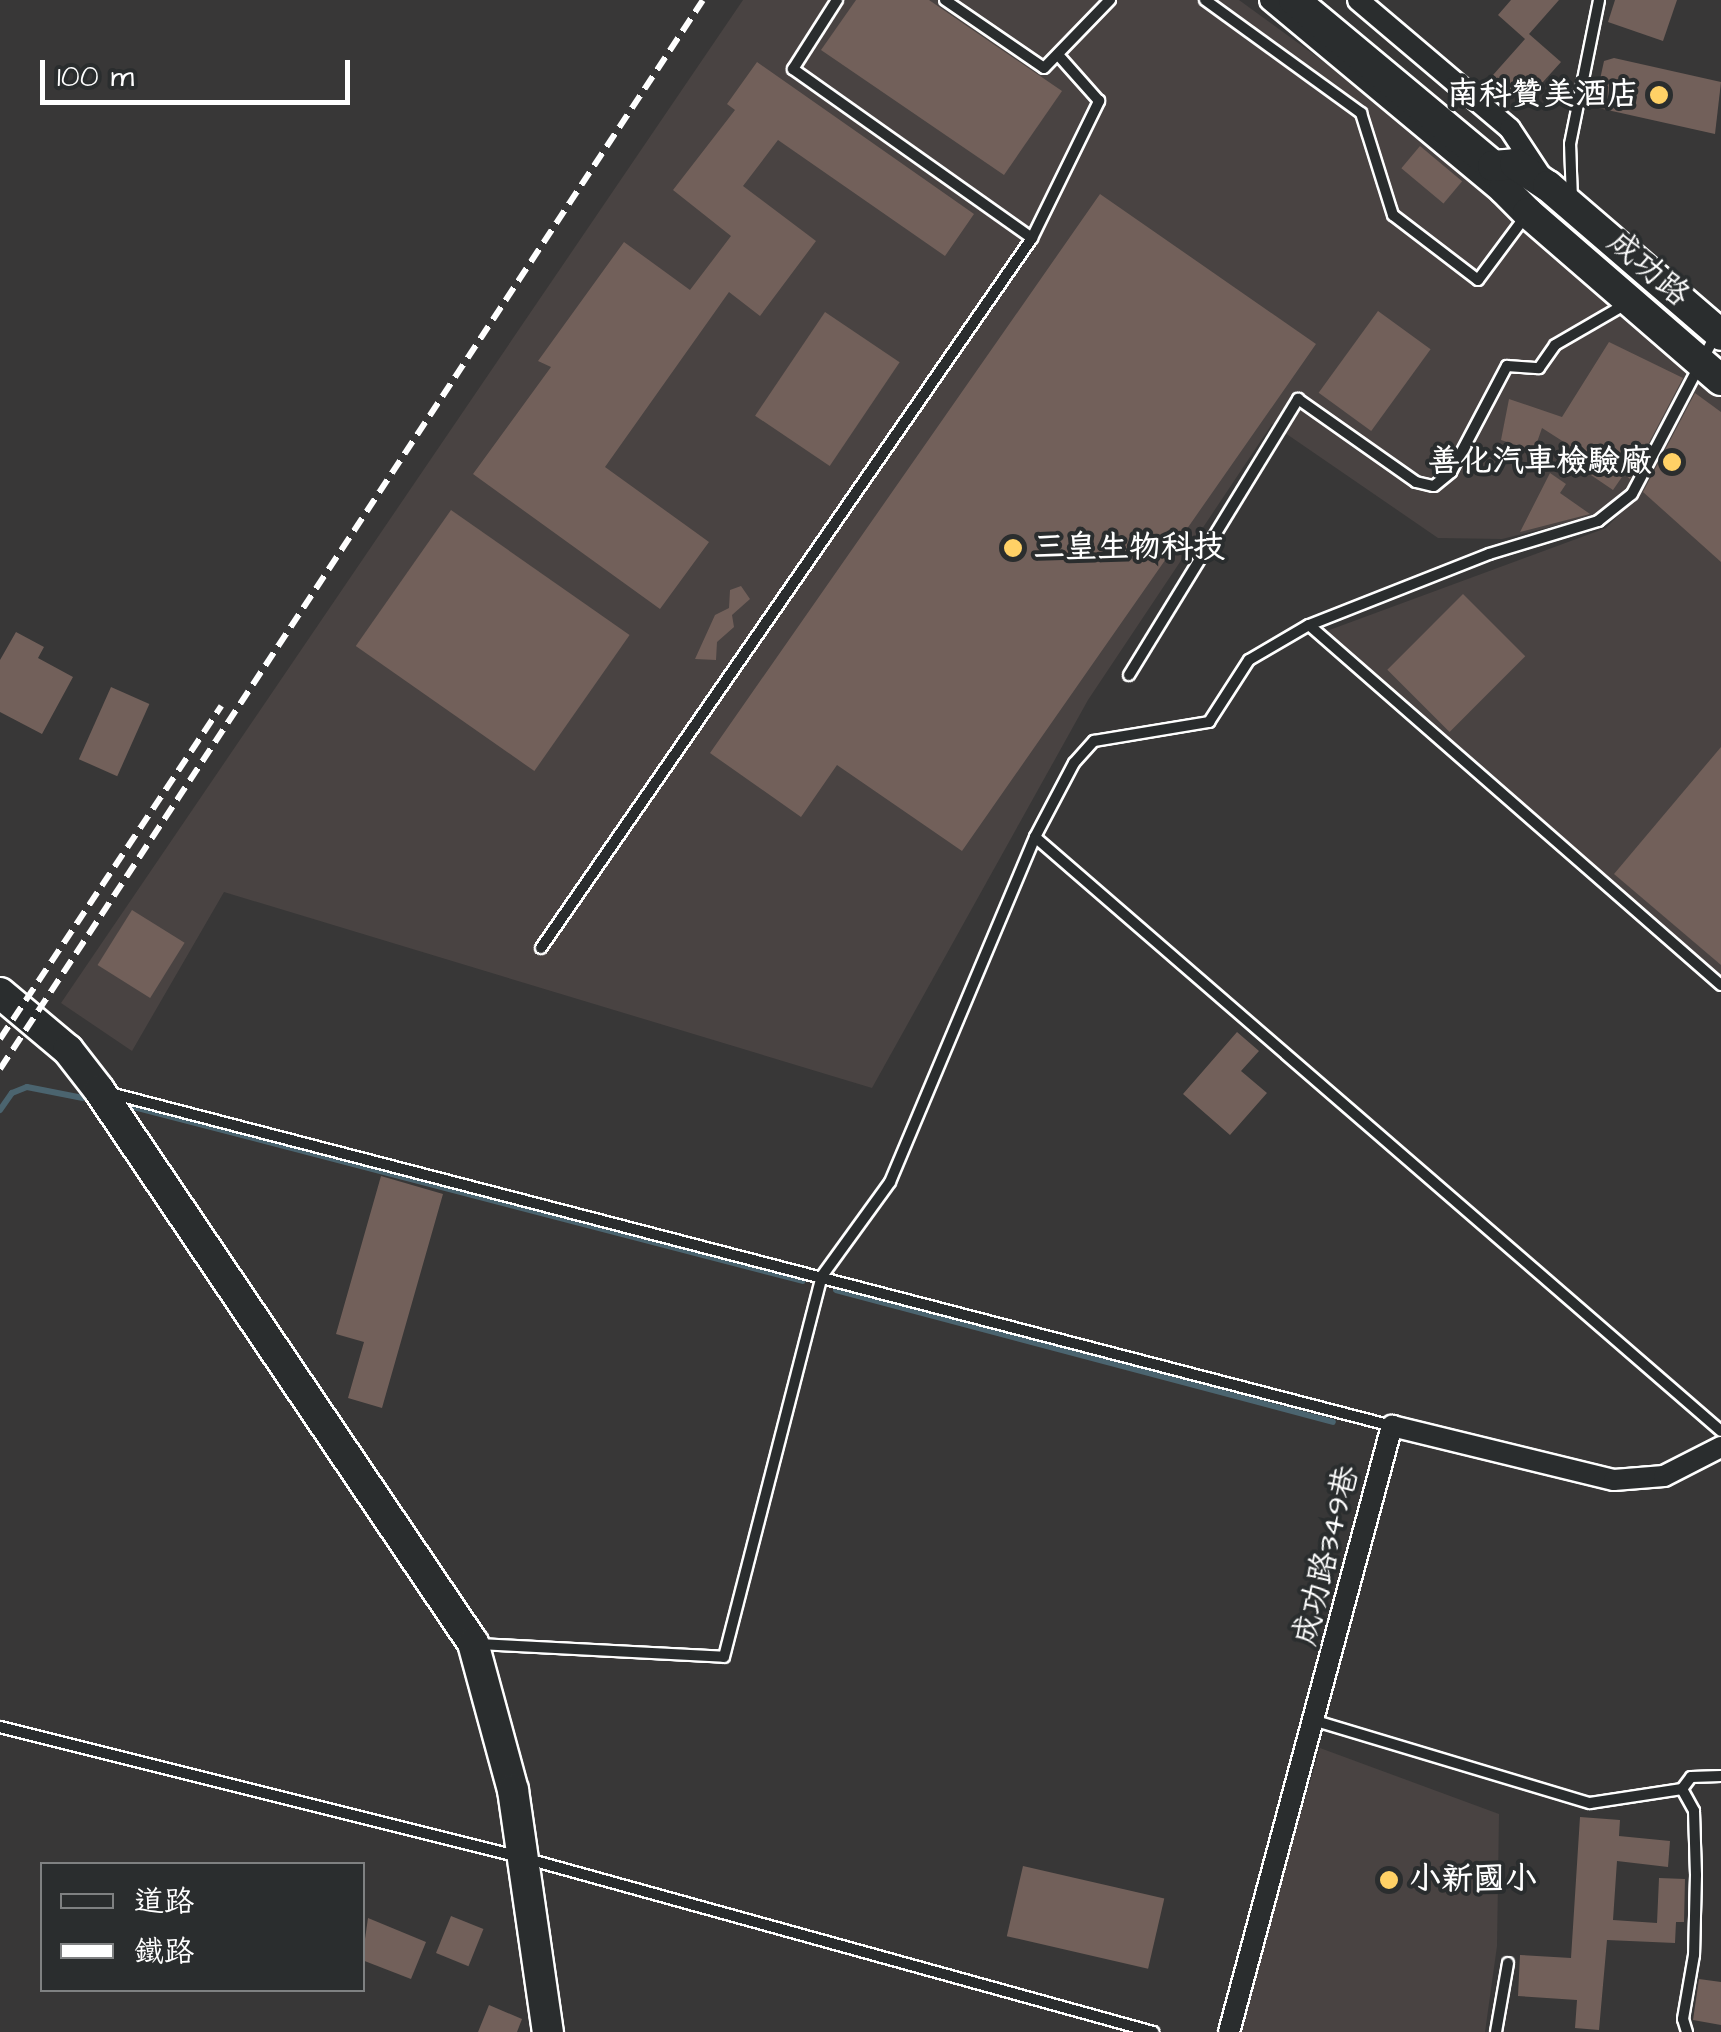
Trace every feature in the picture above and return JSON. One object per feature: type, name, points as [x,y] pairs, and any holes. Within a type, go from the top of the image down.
[{"type":"street","name":"成功路","points":[[1270,0],[1632,299],[1711,372]]},
{"type":"street","points":[[1294,0],[1493,166]]},
{"type":"street","name":"成功路","points":[[1358,0],[1510,130],[1548,186]]},
{"type":"street","name":"成功路","points":[[1528,213],[1504,189],[1493,166],[1515,164],[1548,186],[1720,330]]},
{"type":"street","points":[[0,993],[68,1050],[99,1090],[472,1643],[513,1790],[548,2032]]},
{"type":"street","points":[[1392,1426],[1614,1480],[1664,1476],[1721,1447]]},
{"type":"street","name":"成功路349巷","points":[[1228,2032],[1316,1720],[1392,1426]]},
{"type":"lane","points":[[837,0],[793,70],[1032,238]]},
{"type":"lane","points":[[945,0],[1044,68],[1060,57],[1110,0]]},
{"type":"lane","points":[[1205,0],[1361,113],[1393,215],[1478,280],[1528,213]]},
{"type":"lane","points":[[1572,206],[1570,144],[1598,0]]},
{"type":"lane","points":[[541,948],[1032,238],[1098,101],[1060,57]]},
{"type":"lane","points":[[1129,675],[1298,399],[1416,482],[1434,486],[1451,472],[1507,366],[1539,368],[1555,345],[1632,299]]},
{"type":"lane","points":[[472,1643],[724,1657],[822,1276],[890,1182],[1035,838],[1074,763],[1094,741],[1210,722],[1249,660],[1309,625],[1489,554],[1598,521],[1632,494],[1711,372],[1720,330]]},
{"type":"lane","points":[[1309,625],[1721,986]]},
{"type":"lane","points":[[1035,838],[1721,1431]]},
{"type":"lane","points":[[99,1090],[1392,1426]]},
{"type":"lane","points":[[1316,1720],[1590,1802],[1682,1789],[1691,1777],[1721,1776]]},
{"type":"lane","points":[[0,1727],[524,1858],[1154,2032]]},
{"type":"lane","points":[[1682,1789],[1694,1811],[1696,1875],[1683,2018],[1687,2032]]},
{"type":"lane","points":[[1496,2032],[1508,1963]]},
{"type":"shaded area","points":[[743,0],[1239,0],[1331,67],[1694,370],[1628,490],[1595,516],[1502,539],[1438,538],[1272,424],[1088,700],[872,1088],[224,892],[132,1051],[61,1003]]},
{"type":"shaded area","points":[[1700,379],[1721,397],[1721,975],[1324,632],[1606,528],[1638,495]]},
{"type":"shaded area","name":"小新國小","points":[[1320,1748],[1499,1814],[1497,1946],[1485,2032],[1236,2032]]},
{"type":"building","points":[[856,0],[929,0],[1062,91],[1004,175],[821,50]]},
{"type":"building","points":[[1511,0],[1559,0],[1529,34],[1561,62],[1524,103],[1493,75],[1525,39],[1498,15]]},
{"type":"building","points":[[1615,0],[1677,0],[1663,41],[1608,22]]},
{"type":"building","name":"南科贊美酒店","points":[[1614,58],[1721,82],[1715,134],[1594,107],[1604,61]]},
{"type":"building","points":[[757,62],[974,214],[945,256],[778,140],[743,186],[816,241],[760,316],[729,292],[605,467],[709,542],[660,609],[473,474],[551,367],[538,361],[624,242],[690,290],[731,236],[673,190],[735,110],[727,104]]},
{"type":"building","points":[[1420,146],[1462,181],[1443,204],[1401,168]]},
{"type":"building","name":"三皇生物科技","points":[[1100,194],[1316,344],[962,851],[837,765],[801,817],[710,753]]},
{"type":"building","points":[[1378,311],[1431,349],[1371,431],[1319,393]]},
{"type":"building","points":[[825,312],[900,362],[830,466],[755,416]]},
{"type":"building","points":[[1609,342],[1683,378],[1630,479],[1624,474],[1613,490],[1582,469],[1589,458],[1542,428],[1534,451],[1501,440],[1509,399],[1562,417]]},
{"type":"building","points":[[1695,393],[1721,412],[1721,562],[1643,492]]},
{"type":"building","points":[[1550,473],[1566,484],[1560,493],[1590,514],[1520,532]]},
{"type":"building","points":[[451,510],[630,635],[534,771],[356,646]]},
{"type":"building","points":[[741,586],[750,599],[732,615],[734,627],[717,642],[716,660],[695,659],[715,615],[729,608],[730,590]]},
{"type":"building","points":[[1463,594],[1525,656],[1450,732],[1387,670]]},
{"type":"building","points":[[16,632],[44,647],[38,658],[73,677],[42,734],[0,712],[0,660]]},
{"type":"building","points":[[111,687],[149,704],[117,776],[79,759]]},
{"type":"building","points":[[1721,747],[1721,965],[1614,874]]},
{"type":"building","points":[[132,910],[185,943],[150,998],[98,965]]},
{"type":"building","points":[[1237,1032],[1259,1051],[1241,1071],[1267,1093],[1230,1135],[1183,1094]]},
{"type":"building","points":[[381,1176],[443,1194],[382,1408],[348,1398],[364,1342],[336,1334]]},
{"type":"building","points":[[1580,1817],[1620,1820],[1619,1836],[1670,1841],[1668,1867],[1617,1861],[1613,1920],[1657,1923],[1659,1878],[1685,1879],[1684,1922],[1676,1922],[1675,1943],[1607,1940],[1599,2030],[1575,2028],[1577,2000],[1518,1996],[1520,1955],[1571,1958]]},
{"type":"building","points":[[1023,1866],[1164,1899],[1148,1969],[1007,1936]]},
{"type":"building","points":[[451,1916],[483,1929],[468,1966],[436,1953]]},
{"type":"building","points":[[368,1918],[426,1942],[411,1979],[365,1961]]},
{"type":"building","points":[[1699,1979],[1721,1982],[1721,2025],[1693,2020]]},
{"type":"building","points":[[489,2005],[522,2019],[517,2032],[478,2032]]},
{"type":"waterway","points":[[0,1110],[12,1093],[27,1087],[83,1098]]},
{"type":"waterway","points":[[130,1106],[803,1281]]},
{"type":"waterway","points":[[836,1290],[1333,1422]]},
{"type":"railway","points":[[0,1069],[703,0]]},
{"type":"railway","points":[[0,1039],[221,706]]},
{"type":"place","name":"南科贊美酒店","points":[[1659,95]]},
{"type":"place","name":"善化汽車檢驗廠","points":[[1672,462]]},
{"type":"place","name":"三皇生物科技","points":[[1013,548]]},
{"type":"place","name":"小新國小","points":[[1389,1880]]}]
